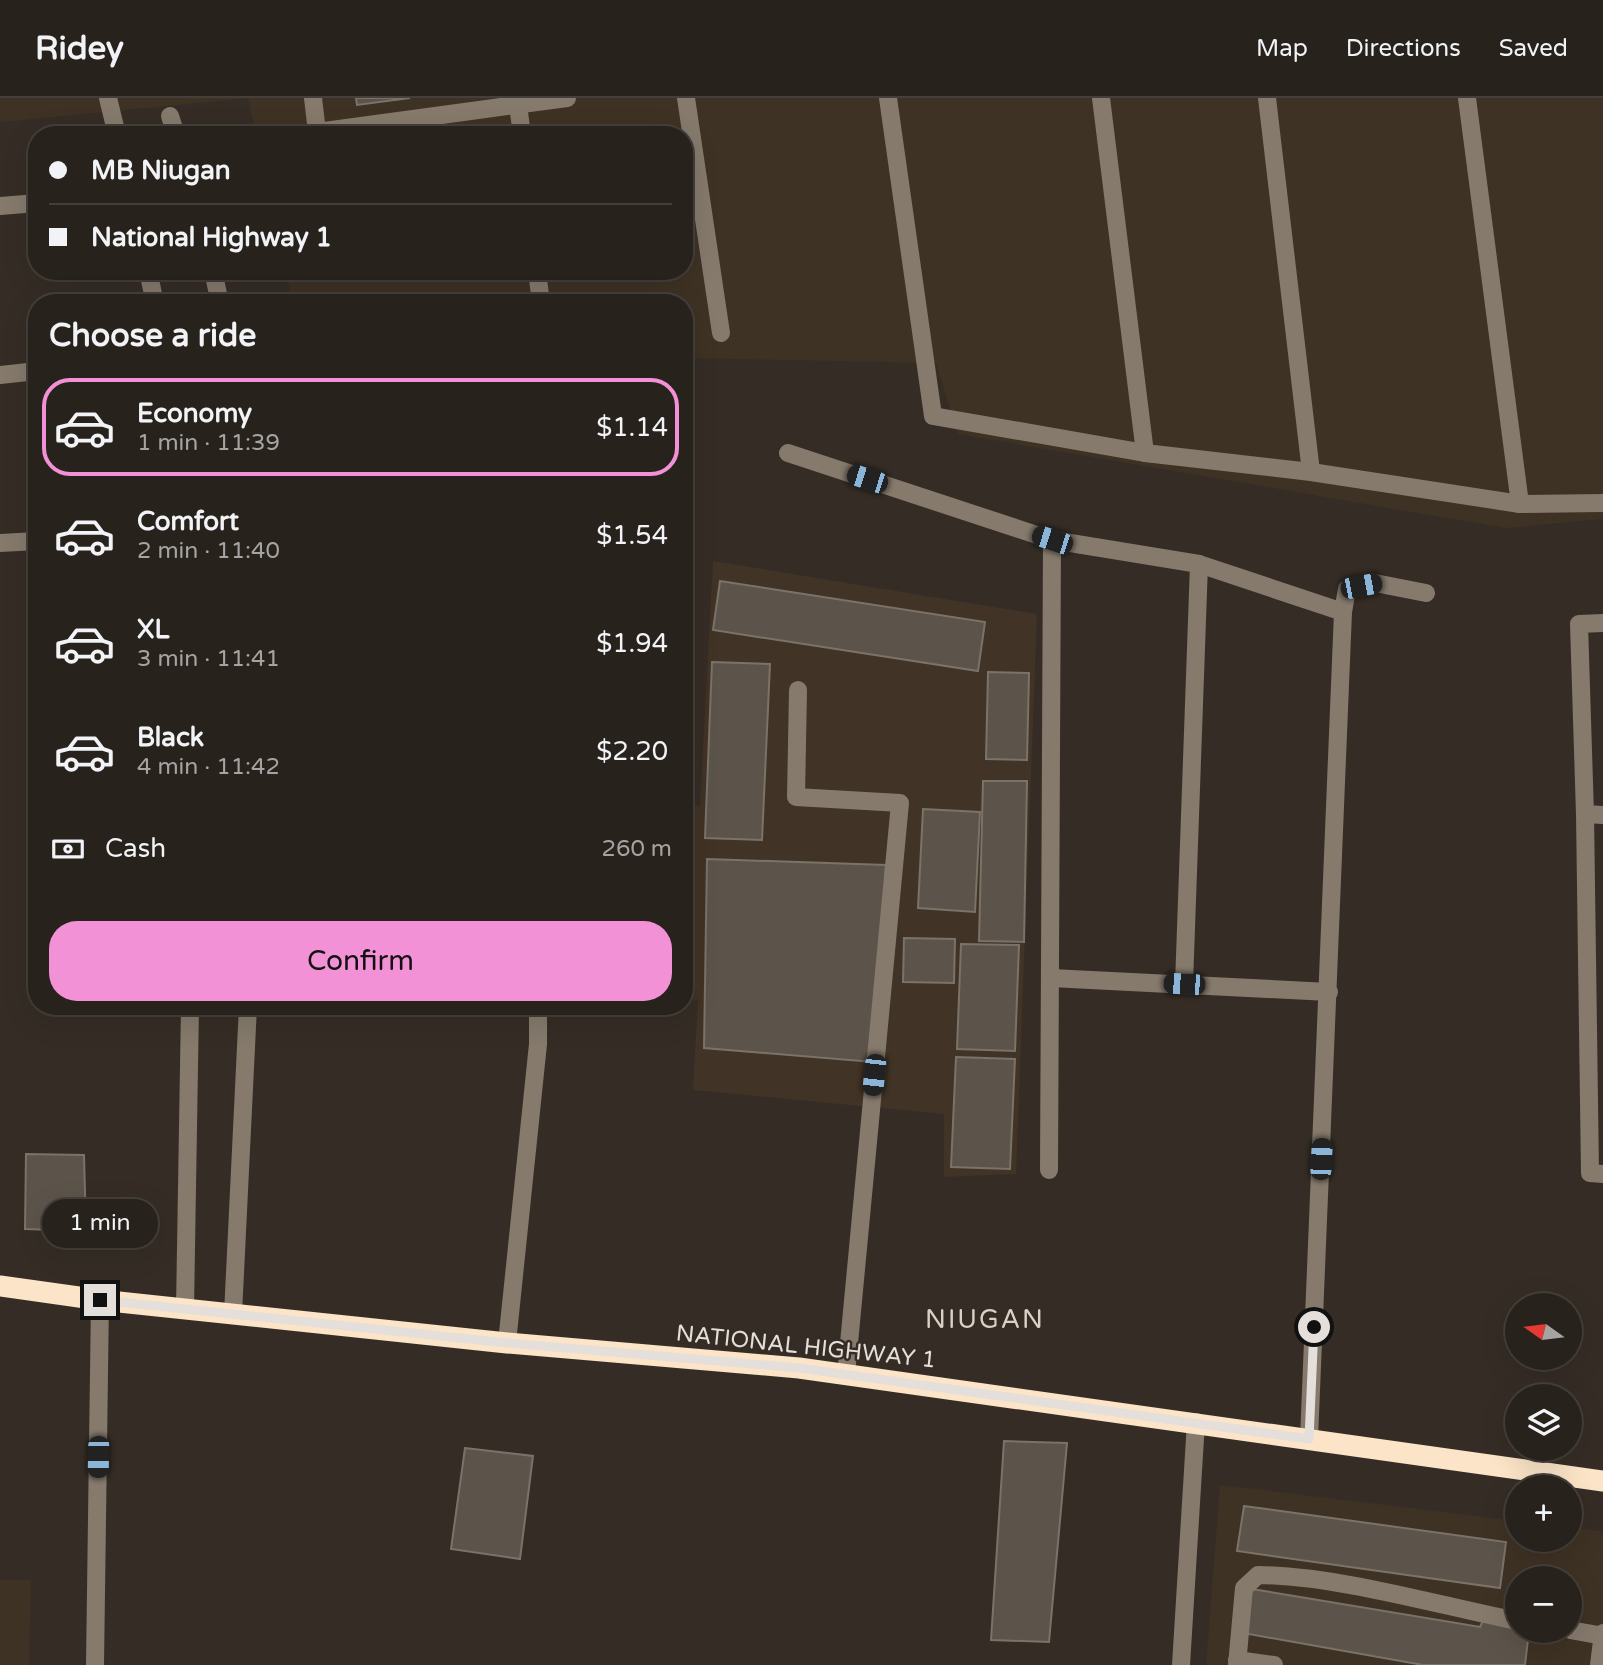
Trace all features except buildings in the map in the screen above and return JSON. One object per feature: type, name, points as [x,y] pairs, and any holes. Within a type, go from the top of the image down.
[{"type":"highway","name":"NATIONAL HIGHWAY 1","points":[[0,1286],[100,1300],[507,1343],[846,1375],[1603,1481]]},
{"type":"street","points":[[108,98],[115,126]]},
{"type":"street","points":[[313,98],[316,126]]},
{"type":"street","points":[[360,126],[567,98]]},
{"type":"street","points":[[687,98],[691,126]]},
{"type":"street","points":[[888,98],[933,416],[1145,453],[1311,472],[1520,504],[1603,503]]},
{"type":"street","points":[[1101,98],[1145,453]]},
{"type":"street","points":[[1268,98],[1311,472]]},
{"type":"street","points":[[1467,98],[1520,504]]},
{"type":"street","points":[[518,104],[521,126]]},
{"type":"street","points":[[170,116],[173,126]]},
{"type":"street","points":[[693,139],[721,333]]},
{"type":"street","points":[[0,206],[28,204]]},
{"type":"street","points":[[0,375],[28,372]]},
{"type":"street","points":[[788,453],[1052,540],[1199,564],[1343,612]]},
{"type":"street","points":[[1049,1170],[1052,540]]},
{"type":"street","points":[[0,543],[28,541]]},
{"type":"street","points":[[1184,984],[1199,564]]},
{"type":"street","points":[[1309,1439],[1343,612],[1347,589],[1375,583],[1426,593]]},
{"type":"street","points":[[1603,623],[1578,624],[1594,814],[1595,991],[1590,1173],[1603,1174]]},
{"type":"street","points":[[798,690],[796,797],[900,803],[846,1375]]},
{"type":"street","points":[[1051,978],[1329,992]]},
{"type":"street","points":[[185,1309],[190,1015]]},
{"type":"street","points":[[233,1314],[248,1015]]},
{"type":"street","points":[[507,1343],[538,1044],[538,1015]]},
{"type":"street","points":[[95,1665],[100,1300]]},
{"type":"street","points":[[1181,1665],[1196,1422]]},
{"type":"street","points":[[1274,1665],[1237,1662],[1244,1588],[1258,1576],[1288,1576],[1321,1581],[1505,1619]]},
{"type":"street","points":[[1582,1632],[1603,1635],[1599,1665]]},
{"type":"shaded area","points":[[0,98],[248,98],[0,122]]},
{"type":"shaded area","points":[[248,98],[1603,98],[1603,519],[1506,528],[958,434],[936,363],[693,358],[693,294],[291,294],[288,280],[693,280],[693,126],[254,126]]},
{"type":"shaded area","points":[[713,561],[1037,614],[1016,1174],[944,1177],[944,1114],[693,1090],[698,1000],[693,1000],[693,806],[700,806]]},
{"type":"shaded area","points":[[1220,1485],[1505,1520],[1505,1552],[1582,1552],[1582,1529],[1603,1532],[1603,1665],[1206,1665]]},
{"type":"shaded area","points":[[0,1580],[31,1580],[29,1665],[0,1665]]},
{"type":"district","name":"NIUGAN","points":[[985,1319]]},
{"type":"route","points":[[100,1300],[507,1343],[799,1368],[1309,1439],[1314,1327]]}]
